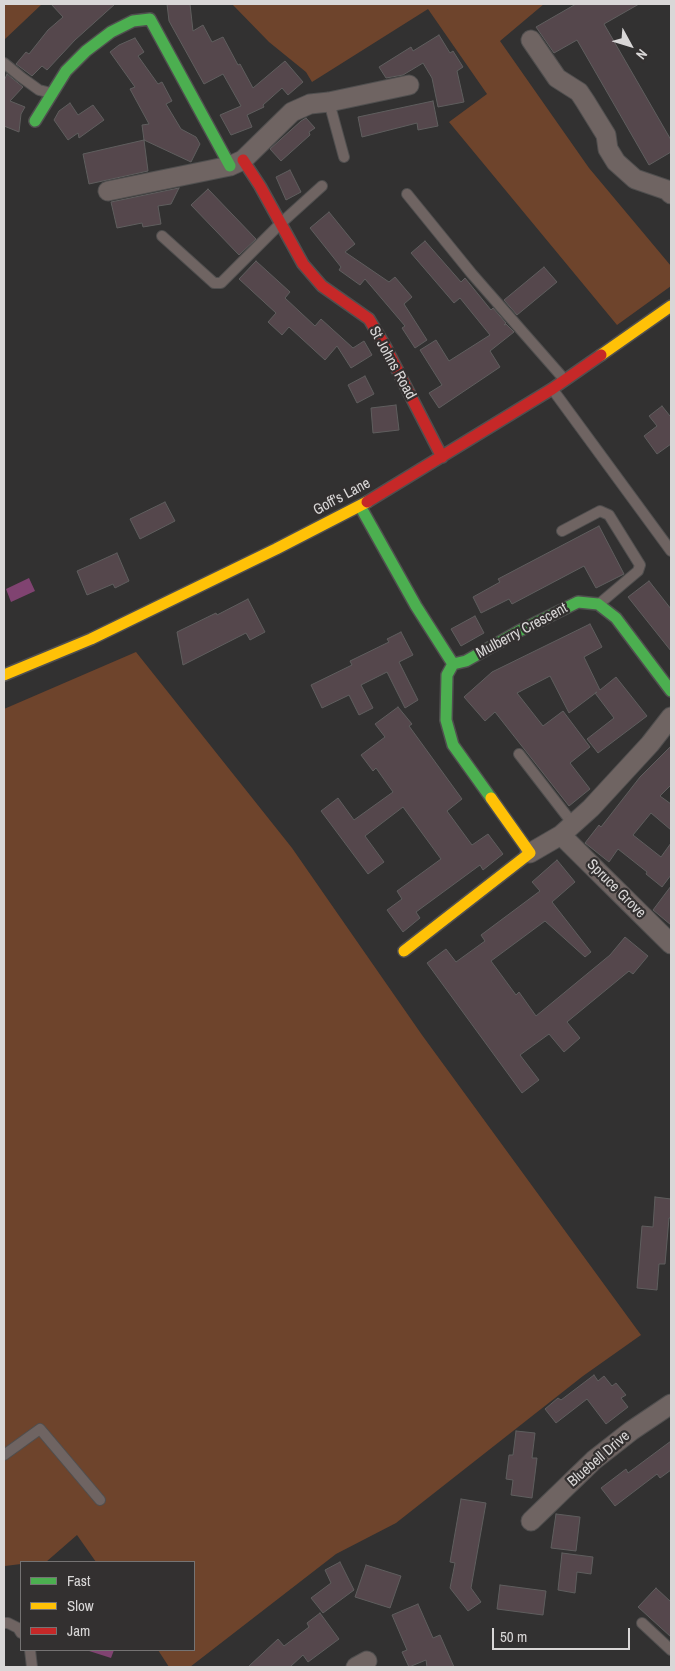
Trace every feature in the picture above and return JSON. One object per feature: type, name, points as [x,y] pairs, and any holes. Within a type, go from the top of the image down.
[{"type":"street","name":"St Johns Road","points":[[35,121],[66,71],[86,51],[111,32],[152,11],[236,163],[260,186],[303,264],[322,286],[354,306],[369,319],[386,346],[442,457]]},
{"type":"street","points":[[531,40],[557,78],[579,92],[586,100],[606,135],[608,149],[616,162],[635,179],[667,190],[671,194]]},
{"type":"street","points":[[108,191],[236,163],[292,112],[310,104],[329,102],[409,85]]},
{"type":"street","name":"Goff's Lane","points":[[4,675],[91,639],[360,506],[552,389],[671,306]]},
{"type":"street","points":[[360,506],[416,606],[453,664],[447,674],[446,720],[453,745],[530,853]]},
{"type":"street","name":"Mulberry Crescent","points":[[453,664],[466,661],[519,631],[578,602],[598,604]]},
{"type":"street","points":[[598,604],[616,618],[671,690]]},
{"type":"street","points":[[404,951],[530,853],[567,830],[591,808],[644,751],[671,717]]},
{"type":"street","name":"Spruce Grove","points":[[567,830],[671,944]]},
{"type":"street","name":"Bluebell Drive","points":[[531,1521],[594,1460],[671,1404]]},
{"type":"lane","points":[[4,63],[39,90],[51,93]]},
{"type":"lane","points":[[329,102],[344,157]]},
{"type":"lane","points":[[162,236],[214,283],[220,283],[322,186]]},
{"type":"lane","points":[[408,194],[472,274],[565,380]]},
{"type":"lane","points":[[552,389],[671,551]]},
{"type":"lane","points":[[562,531],[600,510],[609,515],[640,565],[638,571],[598,604]]},
{"type":"lane","points":[[519,754],[567,830]]},
{"type":"lane","points":[[4,1455],[40,1428],[100,1500]]},
{"type":"lane","points":[[4,1623],[18,1628],[20,1631]]},
{"type":"lane","points":[[642,1623],[671,1650]]},
{"type":"lane","points":[[30,1651],[32,1667]]},
{"type":"shaded area","points":[[4,4],[42,4],[4,40]]},
{"type":"shaded area","points":[[232,4],[544,4],[500,41],[589,168],[671,266],[671,286],[617,325],[449,122],[487,94],[428,9],[312,82],[306,72],[269,42]]},
{"type":"shaded area","points":[[29,578],[35,591],[11,602],[6,589]]},
{"type":"shaded area","points":[[136,652],[292,848],[422,1035],[641,1335],[583,1376],[396,1523],[336,1554],[190,1667],[169,1667],[159,1651],[195,1651],[195,1561],[95,1561],[77,1535],[47,1561],[20,1561],[20,1564],[5,1566],[4,1568],[4,709]]},
{"type":"shaded area","points":[[89,1651],[114,1651],[111,1658]]},
{"type":"building","points":[[51,4],[115,4],[75,40],[47,70],[42,66],[32,76],[16,64],[26,52],[29,54],[48,30],[63,17]]},
{"type":"building","points":[[167,4],[190,4],[193,31],[203,25],[212,42],[223,37],[253,88],[285,61],[303,82],[288,95],[282,88],[263,105],[264,107],[247,115],[252,127],[231,135],[220,115],[241,106],[223,74],[204,84],[169,21]]},
{"type":"building","points":[[576,4],[639,4],[604,24],[671,140],[671,152],[649,165],[577,40],[554,53],[536,27]]},
{"type":"building","points":[[439,35],[450,53],[453,51],[463,67],[457,71],[464,102],[438,107],[432,78],[423,63],[403,75],[386,78],[379,67],[411,47],[413,51]]},
{"type":"building","points":[[135,38],[144,52],[138,56],[158,84],[162,82],[172,101],[166,104],[181,129],[196,137],[200,144],[191,162],[144,140],[142,125],[149,124],[130,89],[135,87],[110,52],[119,45]]},
{"type":"building","points":[[7,74],[23,87],[10,101],[25,107],[21,114],[19,132],[4,126],[4,81]]},
{"type":"building","points":[[433,101],[438,126],[418,130],[417,123],[362,137],[358,117]]},
{"type":"building","points":[[70,103],[78,115],[93,105],[104,120],[79,138],[78,133],[68,140],[54,120],[59,111]]},
{"type":"building","points":[[306,118],[315,128],[309,132],[310,135],[281,161],[270,149]]},
{"type":"building","points":[[144,140],[148,171],[89,184],[83,154]]},
{"type":"building","points":[[290,170],[301,192],[286,200],[276,177]]},
{"type":"building","points":[[179,188],[171,204],[158,206],[161,224],[143,227],[142,223],[117,228],[111,202]]},
{"type":"building","points":[[208,189],[256,239],[239,255],[191,205]]},
{"type":"building","points":[[329,212],[355,244],[345,252],[389,282],[395,277],[412,297],[404,304],[427,340],[415,348],[402,328],[405,326],[365,279],[360,285],[339,270],[341,267],[310,228]]},
{"type":"building","points":[[425,241],[461,282],[465,278],[491,310],[493,308],[506,323],[504,325],[506,324],[514,332],[490,351],[500,367],[439,408],[429,393],[442,385],[420,350],[436,340],[449,361],[490,335],[460,298],[454,303],[411,253]]},
{"type":"building","points":[[256,261],[290,292],[285,298],[315,326],[321,319],[353,348],[364,341],[372,355],[351,368],[337,346],[325,360],[289,327],[282,335],[268,322],[276,313],[239,279]]},
{"type":"building","points":[[544,267],[557,282],[517,315],[504,300]]},
{"type":"building","points":[[365,376],[374,394],[357,403],[348,385]]},
{"type":"building","points":[[396,405],[399,430],[373,433],[371,408]]},
{"type":"building","points":[[662,406],[671,415],[671,444],[657,454],[644,436],[657,426],[649,416]]},
{"type":"building","points":[[165,502],[175,521],[140,539],[130,519]]},
{"type":"building","points":[[599,526],[624,574],[596,588],[584,566],[512,604],[509,599],[481,613],[473,597],[500,582],[498,579]]},
{"type":"building","points":[[117,553],[129,581],[115,588],[113,584],[87,595],[77,571]]},
{"type":"building","points":[[649,581],[671,609],[671,651],[628,597]]},
{"type":"building","points":[[248,599],[265,632],[250,640],[246,633],[183,665],[177,632]]},
{"type":"building","points":[[475,616],[484,633],[461,646],[451,629]]},
{"type":"building","points":[[590,624],[602,647],[584,657],[600,690],[616,677],[647,716],[598,753],[587,739],[614,718],[595,693],[569,713],[550,676],[517,693],[543,726],[563,711],[590,747],[570,763],[590,789],[569,806],[495,712],[485,721],[464,697],[492,672]]},
{"type":"building","points":[[401,632],[413,655],[399,662],[418,700],[405,708],[387,672],[361,685],[373,708],[359,715],[349,695],[322,708],[311,685],[352,665],[350,661],[389,642],[387,639]]},
{"type":"building","points":[[398,707],[412,724],[409,726],[462,799],[447,811],[472,845],[488,834],[503,854],[483,870],[480,865],[416,912],[420,918],[403,932],[387,910],[402,899],[397,891],[441,859],[403,807],[365,836],[384,862],[368,874],[321,811],[338,798],[354,820],[393,792],[376,768],[373,771],[361,755],[385,737],[375,724]]},
{"type":"building","points":[[671,746],[671,785],[660,796],[671,804],[671,830],[651,813],[633,835],[661,857],[671,843],[671,875],[662,887],[646,874],[647,872],[618,849],[609,862],[585,843],[599,825],[601,827],[640,777]]},
{"type":"building","points":[[557,860],[575,882],[552,902],[591,952],[585,957],[545,921],[491,961],[516,995],[519,992],[536,1016],[610,955],[625,937],[648,956],[633,974],[629,971],[567,1022],[580,1038],[564,1052],[549,1034],[520,1055],[539,1080],[522,1093],[427,963],[446,949],[456,962],[485,941],[481,935],[540,891],[532,882]]},
{"type":"building","points":[[671,886],[671,925],[653,910]]},
{"type":"building","points":[[655,1197],[671,1199],[671,1218],[669,1218],[665,1264],[659,1264],[657,1290],[637,1288],[642,1226],[653,1227]]},
{"type":"building","points":[[594,1375],[598,1381],[604,1376],[612,1386],[616,1383],[626,1395],[621,1398],[628,1407],[606,1424],[587,1399],[556,1423],[545,1409],[558,1398],[561,1400]]},
{"type":"building","points":[[516,1431],[535,1433],[532,1458],[537,1458],[532,1498],[511,1495],[513,1480],[506,1479],[509,1455],[513,1455]]},
{"type":"building","points":[[671,1441],[671,1470],[660,1478],[657,1474],[615,1506],[601,1488],[626,1469],[628,1473]]},
{"type":"building","points":[[461,1499],[486,1503],[471,1588],[481,1602],[468,1611],[450,1588],[455,1563],[450,1562]]},
{"type":"building","points":[[556,1514],[580,1517],[576,1551],[551,1548]]},
{"type":"building","points":[[562,1553],[593,1557],[591,1574],[577,1572],[575,1593],[558,1590]]},
{"type":"building","points":[[340,1562],[354,1590],[323,1613],[311,1598],[331,1583],[325,1570]]},
{"type":"building","points":[[366,1565],[401,1576],[390,1608],[355,1597]]},
{"type":"building","points":[[500,1585],[546,1591],[543,1615],[497,1609]]},
{"type":"building","points":[[656,1588],[671,1602],[671,1637],[638,1607]]},
{"type":"building","points":[[418,1604],[433,1638],[440,1635],[454,1667],[427,1667],[426,1660],[409,1667],[402,1652],[407,1650],[392,1615]]},
{"type":"building","points":[[320,1613],[339,1639],[308,1662],[303,1655],[290,1667],[248,1667],[278,1639],[284,1646],[309,1627],[307,1623]]},
{"type":"traffic: fast","points":[[35,121],[66,71],[86,51],[111,32],[133,21],[150,19],[230,166]]},
{"type":"traffic: fast","points":[[360,506],[416,606],[453,664],[447,675],[446,720],[453,745],[491,798]]},
{"type":"traffic: fast","points":[[453,664],[466,661],[519,631],[578,602],[598,604],[616,618],[671,691]]},
{"type":"traffic: slow","points":[[601,355],[671,306]]},
{"type":"traffic: slow","points":[[4,675],[91,639],[276,549],[367,502]]},
{"type":"traffic: slow","points":[[404,951],[530,853],[491,798]]},
{"type":"traffic: jam","points":[[243,160],[260,186],[303,264],[322,286],[369,319],[385,346],[442,457]]},
{"type":"traffic: jam","points":[[367,502],[552,389],[601,355]]}]
